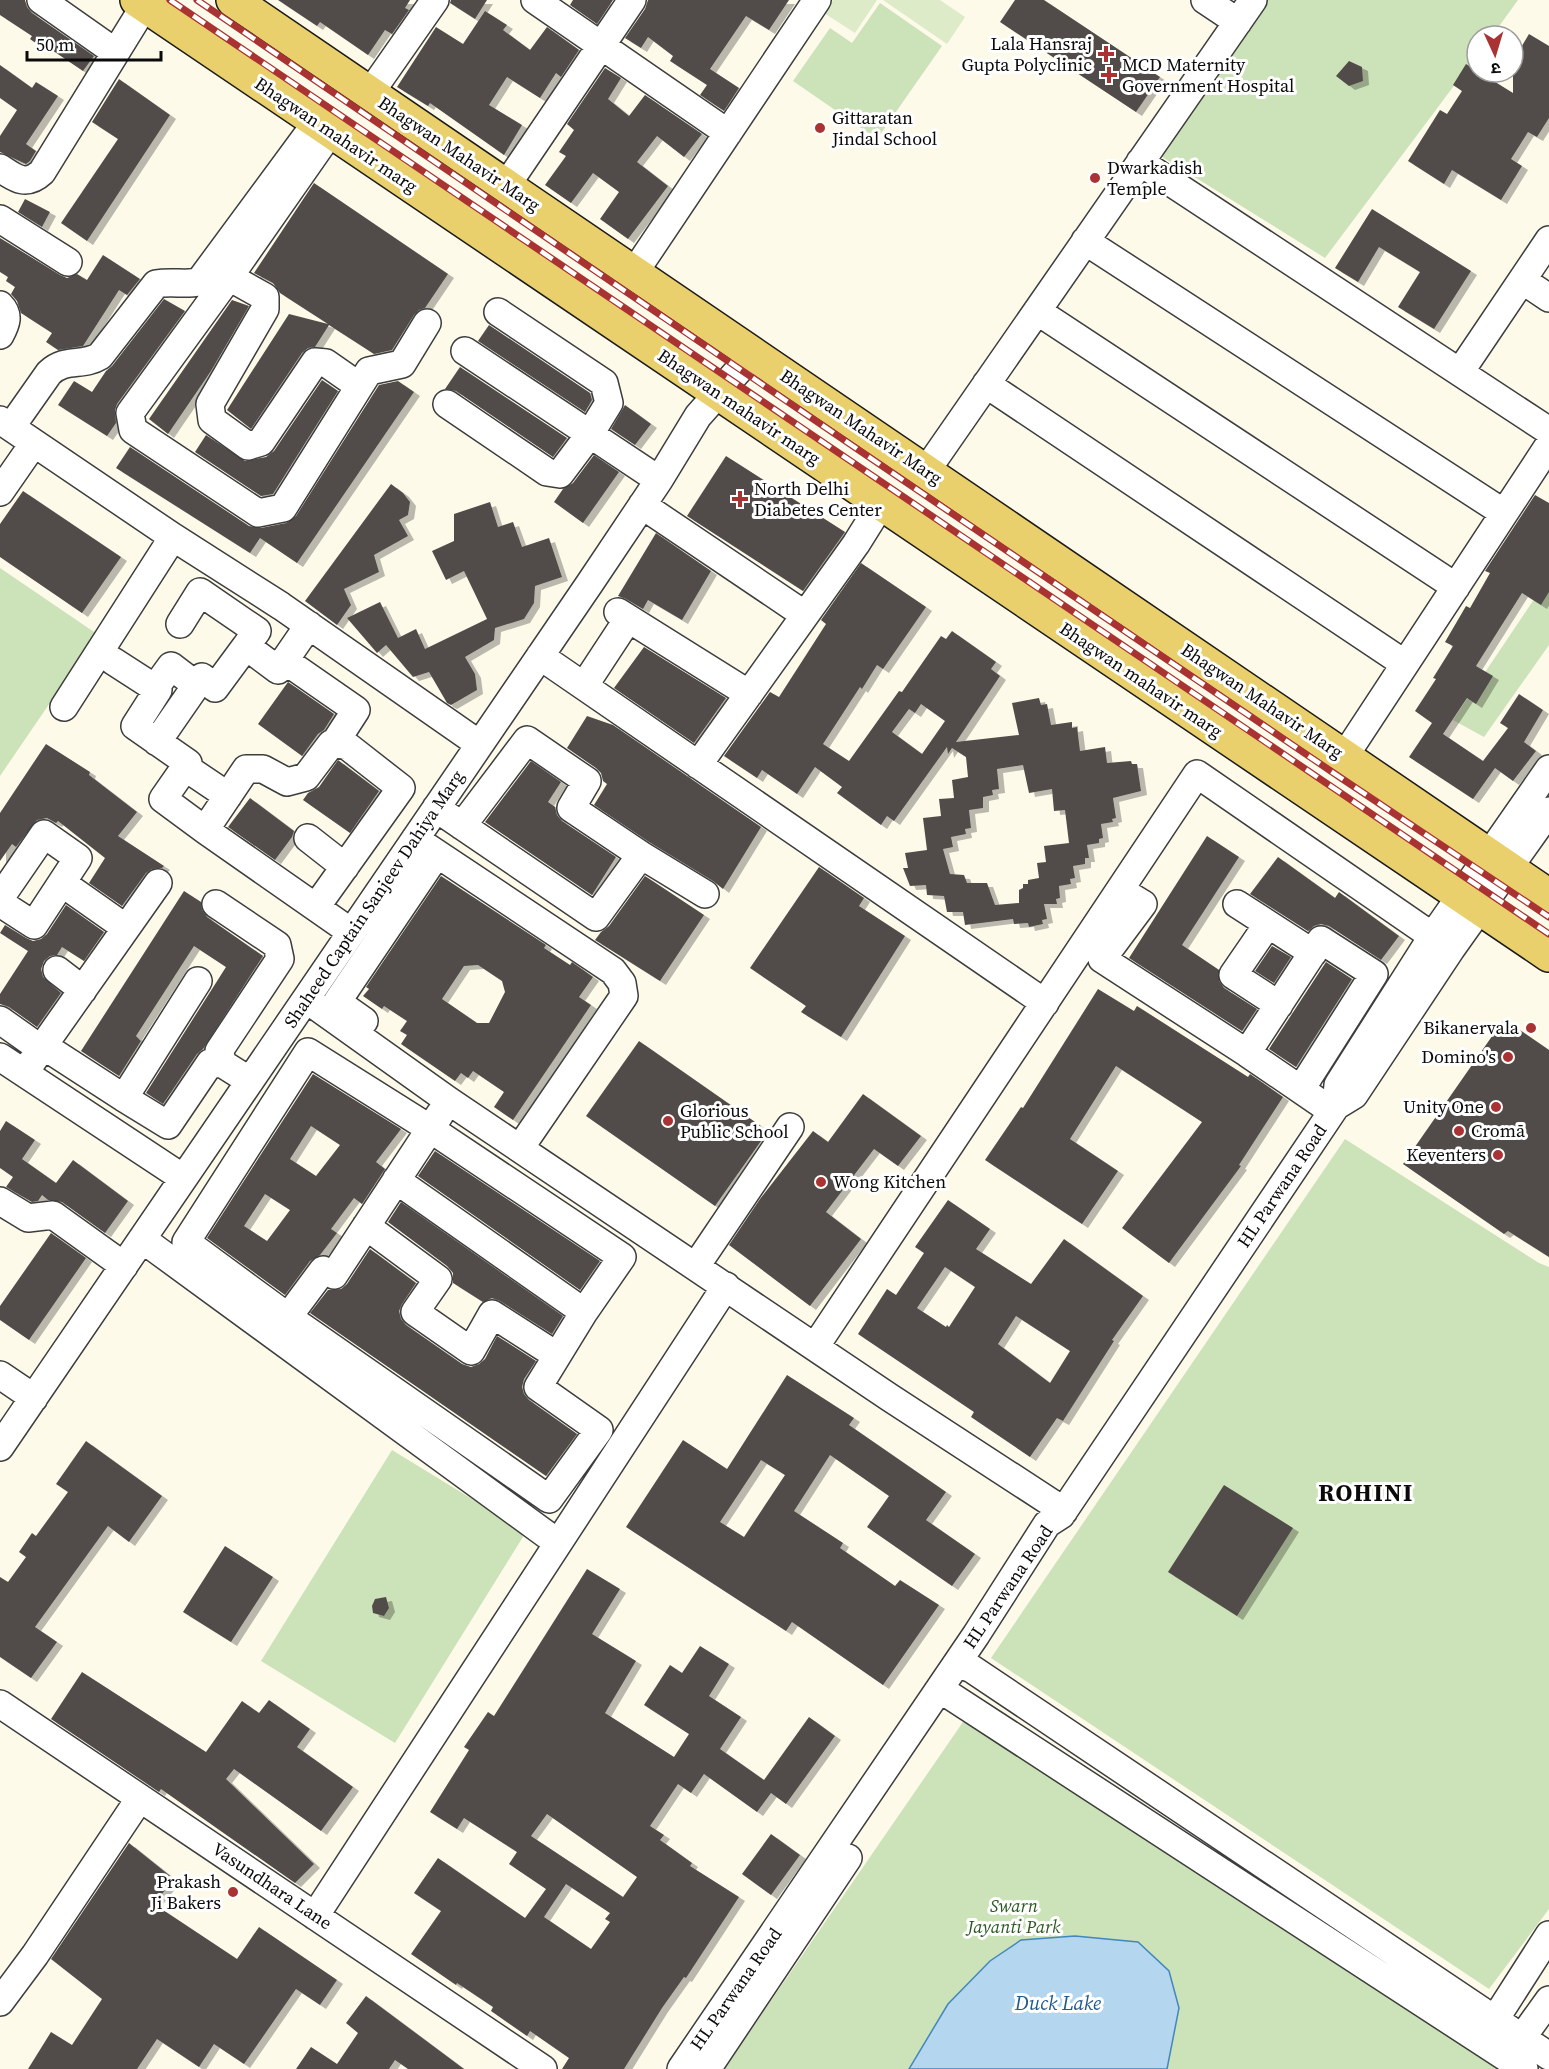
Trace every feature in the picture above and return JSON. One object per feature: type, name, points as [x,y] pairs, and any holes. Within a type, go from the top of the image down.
[{"type":"main road","name":"Bhagwan Mahavir Marg","points":[[237,1],[1498,862]]},
{"type":"main road","name":"Bhagwan mahavir marg","points":[[141,2],[1549,955]]},
{"type":"main road","points":[[1218,731],[1246,690]]},
{"type":"main road","points":[[1498,862],[1549,896]]},
{"type":"street","points":[[41,0],[115,52]]},
{"type":"street","points":[[370,93],[435,0]]},
{"type":"street","points":[[535,0],[728,133]]},
{"type":"street","points":[[506,186],[632,0]]},
{"type":"street","points":[[1205,0],[1238,22]]},
{"type":"street","points":[[926,471],[1253,0]]},
{"type":"street","points":[[0,168],[24,181],[35,179],[42,172],[115,52],[141,2]]},
{"type":"street","points":[[634,273],[728,133],[811,2]]},
{"type":"street","points":[[324,127],[230,277],[130,413],[133,429],[258,513],[283,508],[369,370],[402,364],[428,323]]},
{"type":"street","points":[[324,127],[199,282],[188,284],[176,281],[156,284],[100,356],[93,360],[57,365],[6,424],[309,626],[480,744]]},
{"type":"street","points":[[1140,162],[1549,431]]},
{"type":"street","points":[[0,219],[68,262]]},
{"type":"street","points":[[1460,372],[1549,240]]},
{"type":"street","points":[[1085,241],[1504,513]]},
{"type":"street","points":[[230,277],[265,297],[265,309],[210,404],[212,420],[248,447],[261,442],[315,362],[326,363],[359,386]]},
{"type":"street","points":[[1522,280],[1549,298]]},
{"type":"street","points":[[0,305],[7,320],[0,335]]},
{"type":"street","points":[[1037,311],[1456,586]]},
{"type":"street","points":[[447,404],[547,472],[560,474],[590,434],[609,403],[604,383],[498,312]]},
{"type":"street","points":[[465,351],[659,480]]},
{"type":"street","name":"Shaheed Captain Sanjeev Dahiya Marg","points":[[0,1447],[351,932],[426,846],[436,808],[659,480],[698,416],[753,354]]},
{"type":"street","points":[[986,384],[1405,664]]},
{"type":"street","points":[[0,492],[34,443]]},
{"type":"street","points":[[1344,757],[1549,444]]},
{"type":"street","points":[[698,765],[881,504]]},
{"type":"street","points":[[642,505],[805,615]]},
{"type":"street","points":[[64,707],[173,537]]},
{"type":"street","points":[[157,742],[202,677],[215,688],[257,631],[200,592],[180,624]]},
{"type":"street","points":[[584,686],[623,616],[749,694]]},
{"type":"street","points":[[246,646],[278,670],[309,626]]},
{"type":"street","points":[[540,656],[1045,1003]]},
{"type":"street","points":[[205,831],[246,769],[263,769],[287,782],[306,777],[331,744],[334,744],[356,710],[284,660]]},
{"type":"street","points":[[113,662],[158,690],[135,726],[188,763],[163,799],[205,831],[351,932]]},
{"type":"street","points":[[155,688],[171,666],[196,685]]},
{"type":"street","points":[[462,826],[527,740],[587,781],[571,808],[705,894]]},
{"type":"street","points":[[316,907],[401,788],[346,745],[334,744]]},
{"type":"street","points":[[185,767],[228,796]]},
{"type":"street","name":"HL Parwana Road","points":[[681,2069],[947,1693],[1047,1524],[1063,1513],[1334,1108],[1354,1095],[1441,943],[1498,862],[1549,769]]},
{"type":"street","points":[[815,1347],[1197,774],[1441,943]]},
{"type":"street","points":[[436,808],[596,917],[641,855]]},
{"type":"street","name":"HL Parwana Road","points":[[1498,862],[1549,811]]},
{"type":"street","points":[[44,834],[78,858],[33,925],[3,890],[44,834]]},
{"type":"street","points":[[308,838],[345,867]]},
{"type":"street","points":[[524,1142],[624,996],[622,983],[613,971],[426,846],[337,1002],[524,1142],[696,1266],[1063,1513]]},
{"type":"street","points":[[62,883],[126,928]]},
{"type":"street","points":[[29,1076],[47,1050],[161,885],[126,928],[83,990],[47,1050]]},
{"type":"street","points":[[1120,890],[1143,904],[1102,959],[1301,1089],[1334,1108]]},
{"type":"street","points":[[216,904],[277,945],[280,959],[219,1051],[223,1064]]},
{"type":"street","points":[[1237,904],[1313,953]]},
{"type":"street","points":[[1268,924],[1233,975],[1279,1005]]},
{"type":"street","points":[[1247,1053],[1321,940],[1374,975],[1301,1089]]},
{"type":"street","points":[[57,970],[83,990]]},
{"type":"street","points":[[124,1098],[198,981]]},
{"type":"street","points":[[306,999],[449,1101],[524,1142]]},
{"type":"street","points":[[0,1020],[168,1125],[210,1063],[223,1064],[250,1081]]},
{"type":"street","points":[[308,1052],[432,1130],[622,1257],[556,1355],[538,1387],[599,1430],[549,1499],[288,1317],[186,1242],[308,1052]]},
{"type":"street","points":[[0,1057],[183,1179]]},
{"type":"street","points":[[288,1317],[323,1270],[334,1275],[396,1180],[432,1130],[449,1101]]},
{"type":"street","points":[[696,1266],[790,1126]]},
{"type":"street","points":[[396,1180],[584,1312]]},
{"type":"street","points":[[0,1201],[28,1218],[53,1215],[124,1266]]},
{"type":"street","points":[[366,1226],[438,1279],[415,1312],[471,1351],[492,1314],[556,1355]]},
{"type":"street","points":[[142,1239],[558,1543]]},
{"type":"street","points":[[315,1916],[726,1286]]},
{"type":"street","points":[[0,1375],[34,1398]]},
{"type":"street","points":[[406,1432],[422,1410]]},
{"type":"street","points":[[964,1666],[1487,2030],[1518,2055],[1549,2056]]},
{"type":"street","points":[[707,2069],[814,1909],[947,1693],[1487,2030]]},
{"type":"street","name":"Vasundhara Lane","points":[[0,1704],[543,2069]]},
{"type":"street","points":[[0,2002],[35,1955],[141,1798]]},
{"type":"street","points":[[1487,2030],[1549,1935]]},
{"type":"street","points":[[1518,2055],[1549,2000]]},
{"type":"green space","points":[[833,0],[877,0],[855,33],[824,13]]},
{"type":"green space","points":[[883,0],[940,0],[965,17],[947,44]]},
{"type":"green space","points":[[1265,0],[1518,0],[1501,24],[1465,24],[1465,71],[1325,258],[1159,155]]},
{"type":"green space","points":[[880,3],[942,46],[877,139],[793,81],[830,28],[852,43]]},
{"type":"green space","points":[[0,568],[97,634],[0,776]]},
{"type":"green space","points":[[1549,577],[1549,645],[1484,737],[1453,720]]},
{"type":"green space","points":[[1345,1139],[1539,1263],[1549,1267],[1549,1909],[1489,1989],[991,1658]]},
{"type":"green space","points":[[392,1450],[526,1532],[395,1743],[261,1661]]},
{"type":"green space","name":"Swarn Jayanti Park","points":[[974,1706],[1517,2069],[724,2069]]},
{"type":"water","name":"Duck Lake","points":[[1075,1936],[1138,1942],[1169,1971],[1179,2008],[1167,2069],[909,2069],[948,2004],[990,1961],[1021,1940]]},
{"type":"building","points":[[0,0],[25,0],[32,13],[94,56],[83,71],[46,46],[44,49],[30,39],[32,36],[0,15]]},
{"type":"building","points":[[278,0],[410,0],[405,8],[409,10],[392,34],[385,30],[368,55],[320,22],[317,26]]},
{"type":"building","points":[[451,0],[487,0],[475,19],[450,3]]},
{"type":"building","points":[[573,0],[613,0],[597,24],[570,5]]},
{"type":"building","points":[[648,0],[789,0],[769,30],[746,16],[710,69],[739,88],[724,111],[700,95],[707,85],[670,61],[673,56],[648,37],[641,48],[625,38],[645,9]]},
{"type":"building","points":[[1015,0],[1044,0],[1160,77],[1136,112],[1000,22]]},
{"type":"building","points":[[485,11],[507,25],[503,30],[530,50],[547,27],[579,50],[561,77],[556,73],[540,98],[507,77],[489,105],[522,125],[504,155],[430,103],[428,106],[397,87],[436,27],[463,44]]},
{"type":"building","points":[[1529,34],[1549,46],[1549,118],[1537,137],[1528,132],[1511,159],[1522,166],[1501,200],[1452,170],[1444,184],[1408,161],[1440,110],[1447,114],[1462,91],[1453,85],[1465,66],[1465,84],[1498,84],[1513,93],[1513,84],[1525,84],[1525,41]]},
{"type":"building","points":[[1349,61],[1362,67],[1363,81],[1349,86],[1336,76]]},
{"type":"building","points":[[0,65],[32,88],[36,82],[58,96],[26,144],[36,151],[26,164],[0,152],[0,136],[17,110],[0,98]]},
{"type":"building","points":[[605,68],[621,78],[608,99],[629,116],[645,95],[702,134],[684,157],[657,136],[637,162],[668,186],[628,239],[600,219],[619,192],[593,173],[571,203],[545,185],[566,156],[559,152],[574,130],[567,124]]},
{"type":"building","points":[[119,79],[170,115],[87,241],[61,223],[118,139],[92,122]]},
{"type":"building","points":[[314,183],[448,274],[425,308],[414,315],[392,350],[374,354],[329,325],[315,347],[308,348],[302,353],[251,429],[227,410],[289,314],[328,324],[280,293],[273,283],[254,273]]},
{"type":"building","points":[[25,199],[50,212],[42,227],[18,212]]},
{"type":"building","points":[[1372,209],[1471,271],[1434,329],[1398,307],[1420,272],[1379,247],[1358,282],[1335,268]]},
{"type":"building","points":[[0,238],[67,278],[77,274],[87,280],[103,255],[140,279],[127,295],[119,290],[83,346],[58,350],[46,342],[52,333],[21,313],[17,301],[11,294],[15,287],[6,281],[8,277],[0,272]]},
{"type":"building","points":[[164,299],[185,311],[117,404],[116,423],[107,436],[58,405],[74,381],[92,392]]},
{"type":"building","points":[[232,300],[249,306],[211,371],[168,434],[149,419]]},
{"type":"building","points":[[489,325],[590,393],[592,400],[585,412],[478,341]]},
{"type":"building","points":[[460,367],[567,438],[553,457],[456,391],[445,389]]},
{"type":"building","points":[[322,380],[338,391],[273,494],[261,496],[195,452],[206,435],[245,461],[266,457],[274,451]]},
{"type":"building","points":[[398,381],[414,392],[297,563],[260,538],[250,553],[116,468],[130,447],[249,526],[261,528],[286,523],[296,516],[379,385]]},
{"type":"building","points":[[625,405],[651,424],[635,445],[611,429]]},
{"type":"building","points":[[594,455],[619,472],[583,523],[554,502],[563,489],[573,483]]},
{"type":"building","points":[[726,456],[845,532],[803,591],[687,516]]},
{"type":"building","points":[[391,484],[410,502],[408,515],[399,520],[408,536],[374,555],[379,572],[344,589],[351,605],[337,625],[305,601]]},
{"type":"building","points":[[23,491],[121,557],[82,613],[0,557],[0,524]]},
{"type":"building","points":[[1535,495],[1549,503],[1549,592],[1541,605],[1522,593],[1476,666],[1493,676],[1476,704],[1467,698],[1443,734],[1483,761],[1508,728],[1500,723],[1519,694],[1543,710],[1524,742],[1536,751],[1513,781],[1495,768],[1473,799],[1409,757],[1432,723],[1415,711],[1436,679],[1433,678],[1453,646],[1445,642],[1466,606],[1470,608],[1490,573],[1485,571]]},
{"type":"building","points":[[490,502],[498,527],[513,522],[522,547],[549,538],[562,577],[535,586],[534,603],[524,619],[495,628],[494,640],[465,657],[475,674],[477,690],[451,705],[447,703],[429,672],[413,677],[386,645],[377,653],[347,618],[380,602],[398,638],[416,629],[425,649],[487,619],[464,571],[446,580],[432,551],[454,541],[454,514]]},
{"type":"building","points":[[656,533],[711,571],[682,620],[648,600],[643,609],[618,596]]},
{"type":"building","points":[[861,563],[926,607],[883,669],[877,665],[862,689],[860,687],[823,744],[849,761],[941,636],[946,639],[952,631],[996,662],[991,669],[1000,676],[956,742],[1019,735],[1012,703],[1039,698],[1041,705],[1047,704],[1051,725],[1072,722],[1072,728],[1077,727],[1080,751],[1105,747],[1107,763],[1131,761],[1132,764],[1137,764],[1141,791],[1113,798],[1116,818],[1112,819],[1113,822],[1101,824],[1103,838],[1099,839],[1099,843],[1087,845],[1089,858],[1085,858],[1085,864],[1073,866],[1075,878],[1070,879],[1071,884],[1059,886],[1060,898],[1056,899],[1057,904],[1044,904],[1047,919],[1042,920],[1043,924],[1029,927],[1028,923],[1014,924],[1013,919],[965,925],[963,912],[947,912],[944,896],[927,895],[926,885],[910,886],[903,868],[908,868],[905,853],[927,850],[923,818],[941,816],[939,799],[954,798],[952,780],[968,777],[966,757],[952,748],[948,754],[947,747],[894,821],[887,816],[881,825],[837,793],[842,787],[815,767],[797,794],[762,770],[757,778],[724,756],[770,692],[779,697],[826,624],[821,620]],"holes":[[[921,704],[945,721],[922,754],[892,732],[909,709],[915,713]],[[1023,765],[1029,793],[1052,789],[1054,811],[1065,810],[1069,843],[1044,846],[1046,862],[1037,863],[1039,878],[1028,880],[1028,884],[1023,884],[1023,888],[1019,890],[1019,903],[995,905],[987,883],[967,883],[964,875],[950,874],[943,849],[953,847],[951,837],[966,834],[965,829],[971,828],[969,810],[983,808],[983,797],[993,795],[992,790],[999,789],[997,769]]]},
{"type":"building","points":[[644,647],[726,698],[694,743],[614,688]]},
{"type":"building","points":[[288,682],[334,714],[302,756],[258,724]]},
{"type":"building","points":[[587,716],[613,725],[761,827],[723,889],[594,805],[607,784],[596,768],[567,748]]},
{"type":"building","points":[[46,744],[90,772],[89,775],[137,812],[118,836],[164,866],[146,873],[122,906],[89,883],[105,858],[58,821],[56,823],[47,818],[37,820],[16,847],[12,844],[0,861],[0,813]]},
{"type":"building","points":[[338,760],[379,791],[350,833],[303,800],[308,793],[319,787]]},
{"type":"building","points":[[531,761],[561,782],[548,802],[555,807],[562,821],[616,857],[592,895],[485,822]]},
{"type":"building","points":[[250,798],[294,831],[275,860],[228,827]]},
{"type":"building","points":[[1207,836],[1239,857],[1182,945],[1219,970],[1219,981],[1224,988],[1257,1009],[1242,1031],[1129,958]]},
{"type":"building","points":[[1278,857],[1335,898],[1339,892],[1399,936],[1381,960],[1329,926],[1321,924],[1308,931],[1250,894]]},
{"type":"building","points":[[819,867],[864,898],[859,906],[905,936],[841,1037],[801,1012],[806,1006],[750,968]]},
{"type":"building","points":[[441,876],[546,945],[544,948],[570,965],[572,962],[593,977],[579,997],[591,1005],[513,1120],[494,1107],[504,1092],[473,1071],[468,1078],[461,1073],[455,1081],[401,1044],[407,1035],[400,1031],[407,1021],[384,1006],[382,1009],[363,996],[369,989],[366,987]],"holes":[[[478,965],[502,981],[505,992],[489,1023],[477,1023],[442,999],[464,966]]]},
{"type":"building","points":[[645,876],[704,915],[660,981],[595,940],[609,926]]},
{"type":"building","points":[[184,891],[201,902],[202,910],[207,917],[263,956],[203,1049],[197,1054],[163,1104],[146,1093],[226,967],[194,946],[136,1036],[141,1041],[119,1076],[81,1051]]},
{"type":"building","points":[[66,905],[104,932],[84,961],[62,947],[57,955],[50,956],[44,961],[41,969],[43,977],[61,993],[37,1027],[9,1007],[0,1004],[0,994],[28,951],[0,933],[5,925],[33,941],[41,939],[47,934]]},
{"type":"building","points":[[1272,946],[1291,957],[1274,983],[1255,971]]},
{"type":"building","points":[[1326,962],[1352,979],[1296,1067],[1269,1049]]},
{"type":"building","points":[[1098,989],[1134,1011],[1137,1006],[1248,1077],[1250,1074],[1283,1097],[1239,1165],[1241,1166],[1169,1263],[1122,1228],[1202,1122],[1116,1066],[1070,1139],[1118,1171],[1082,1224],[985,1160],[1021,1107],[1023,1108]]},
{"type":"building","name":"Unity One","points":[[1504,1019],[1549,1050],[1549,1257],[1508,1231],[1504,1234],[1403,1164]]},
{"type":"building","points":[[639,1041],[768,1131],[715,1206],[586,1116]]},
{"type":"building","points":[[313,1074],[401,1129],[376,1162],[385,1169],[362,1204],[354,1198],[331,1229],[337,1233],[320,1255],[310,1261],[285,1295],[207,1238]],"holes":[[[311,1126],[340,1145],[316,1176],[290,1159]],[[265,1194],[290,1210],[267,1241],[244,1226]]]},
{"type":"building","points":[[863,1094],[921,1136],[898,1166],[874,1149],[826,1212],[861,1239],[810,1306],[729,1245],[760,1199],[813,1131],[828,1142]]},
{"type":"building","points":[[6,1121],[35,1140],[22,1159],[56,1183],[73,1160],[128,1201],[105,1233],[62,1202],[48,1200],[42,1195],[38,1201],[32,1202],[6,1187],[13,1177],[0,1168],[0,1131]]},
{"type":"building","points":[[435,1151],[600,1261],[580,1290],[418,1176]]},
{"type":"building","points":[[948,1200],[990,1229],[976,1249],[1031,1284],[1064,1239],[1143,1296],[1112,1340],[1114,1341],[1063,1421],[1057,1418],[1030,1457],[971,1417],[974,1412],[858,1334],[887,1289],[896,1295],[924,1253],[915,1247]],"holes":[[[945,1267],[975,1287],[949,1327],[917,1308]],[[1016,1316],[1070,1351],[1050,1383],[998,1344]]]},
{"type":"building","points":[[401,1202],[563,1316],[552,1334],[500,1301],[492,1298],[483,1302],[453,1283],[453,1273],[447,1266],[388,1222]]},
{"type":"building","points":[[51,1233],[86,1258],[29,1340],[0,1320],[0,1306]]},
{"type":"building","points":[[370,1249],[416,1283],[399,1311],[401,1319],[406,1325],[462,1364],[471,1367],[479,1364],[485,1359],[497,1336],[536,1361],[524,1379],[522,1387],[524,1394],[577,1434],[546,1476],[310,1313],[328,1290],[341,1289],[347,1284]]},
{"type":"building","points":[[787,1375],[854,1418],[849,1425],[946,1492],[926,1520],[975,1554],[952,1586],[867,1527],[889,1496],[830,1455],[794,1511],[843,1543],[840,1548],[895,1586],[900,1580],[939,1605],[883,1685],[792,1622],[786,1631],[626,1527],[683,1440],[727,1469]],"holes":[[[761,1460],[785,1475],[744,1537],[720,1522]]]},
{"type":"building","points":[[86,1441],[162,1496],[129,1542],[108,1526],[35,1627],[57,1642],[31,1678],[0,1657],[0,1577],[8,1582],[26,1557],[19,1552],[32,1533],[36,1536],[68,1492],[56,1484]]},
{"type":"building","points":[[1224,1485],[1293,1528],[1237,1616],[1168,1572]]},
{"type":"building","points":[[225,1546],[273,1577],[231,1642],[183,1612]]},
{"type":"building","points":[[587,1569],[620,1589],[592,1634],[636,1661],[605,1713],[674,1757],[689,1734],[644,1705],[670,1665],[682,1673],[700,1646],[729,1664],[709,1696],[741,1717],[720,1749],[764,1780],[809,1717],[835,1736],[786,1804],[771,1793],[757,1812],[704,1774],[691,1793],[678,1784],[650,1826],[664,1835],[660,1840],[692,1863],[690,1866],[739,1897],[686,1978],[684,1977],[662,2008],[624,2069],[562,2069],[569,2058],[530,2031],[527,2036],[491,2011],[493,2007],[411,1954],[441,1911],[414,1893],[438,1858],[525,1918],[546,1889],[509,1864],[517,1852],[464,1818],[457,1829],[430,1812],[469,1750],[464,1747],[488,1712],[494,1716]],"holes":[[[547,1814],[637,1877],[623,1897],[531,1836]],[[566,1884],[610,1913],[605,1919],[610,1922],[591,1949],[544,1917]]]},
{"type":"building","points":[[386,1597],[389,1608],[384,1616],[373,1613],[372,1606],[375,1599]]},
{"type":"building","points":[[82,1672],[206,1752],[242,1701],[259,1713],[269,1700],[310,1729],[297,1747],[353,1787],[321,1831],[234,1769],[226,1779],[314,1864],[295,1883],[161,1789],[159,1792],[51,1719]]},
{"type":"building","points":[[771,1834],[800,1855],[771,1895],[742,1874]]},
{"type":"building","points":[[129,1843],[174,1879],[154,1904],[237,1959],[259,1927],[337,1980],[320,2005],[296,1989],[244,2064],[214,2044],[199,2067],[157,2039],[137,2069],[28,2069],[51,2032],[72,2045],[102,1999],[51,1959]]},
{"type":"building","points":[[366,1996],[464,2069],[408,2069],[395,2060],[389,2069],[296,2069],[311,2047],[337,2064],[358,2033],[346,2023]]},
{"type":"railway","points":[[170,0],[1549,934]]},
{"type":"railway","points":[[197,0],[1549,917]]},
{"type":"place","name":"Lala Hansraj Gupta Polyclinic","points":[[1106,54]]},
{"type":"place","name":"MCD Maternity Government Hospital","points":[[1109,75]]},
{"type":"place","name":"Gittaratan Jindal School","points":[[820,128]]},
{"type":"place","name":"Dwarkadish Temple","points":[[1095,178]]},
{"type":"place","name":"North Delhi Diabetes Center","points":[[740,499]]},
{"type":"place","name":"Bikanervala","points":[[1531,1028]]},
{"type":"place","name":"Domino's","points":[[1508,1057]]},
{"type":"place","name":"Unity One","points":[[1496,1107]]},
{"type":"place","name":"Glorious Public School","points":[[668,1121]]},
{"type":"place","name":"Cromā","points":[[1459,1131]]},
{"type":"place","name":"Keventers","points":[[1498,1155]]},
{"type":"place","name":"Wong Kitchen","points":[[821,1182]]},
{"type":"place","name":"Prakash Ji Bakers","points":[[233,1892]]},
{"type":"district","name":"ROHINI","points":[[1366,1493]]}]
